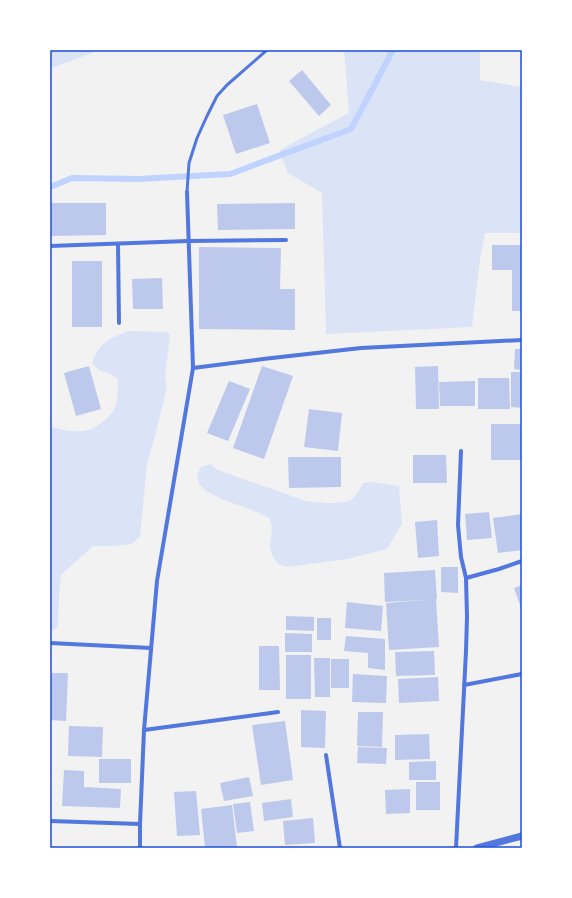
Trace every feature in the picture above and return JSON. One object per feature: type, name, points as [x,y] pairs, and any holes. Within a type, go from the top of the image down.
[{"type":"street","points":[[140,848],[144,730],[156,581],[193,368],[187,192]]},
{"type":"street","points":[[50,246],[188,241],[286,240]]},
{"type":"street","points":[[118,244],[119,323]]},
{"type":"street","points":[[193,368],[361,348],[522,340]]},
{"type":"street","points":[[456,848],[467,617],[466,578],[461,557],[458,525],[461,451]]},
{"type":"street","points":[[466,578],[522,561]]},
{"type":"street","points":[[50,643],[151,648]]},
{"type":"street","points":[[464,685],[522,674]]},
{"type":"street","points":[[144,730],[278,712]]},
{"type":"street","points":[[326,755],[340,848]]},
{"type":"street","points":[[50,821],[140,824]]},
{"type":"street","points":[[477,848],[522,836]]},
{"type":"lane","points":[[187,192],[189,163],[197,138],[217,96],[227,85],[267,50]]},
{"type":"shaded area","points":[[50,50],[100,50],[52,68],[50,78]]},
{"type":"shaded area","points":[[344,50],[480,50],[480,80],[522,87],[522,233],[485,233],[480,259],[472,327],[326,334],[322,193],[288,173],[279,151],[349,113]]},
{"type":"shaded area","points":[[128,331],[166,332],[170,335],[165,377],[167,387],[147,464],[140,537],[131,544],[93,546],[61,575],[58,627],[50,632],[50,426],[58,429],[84,431],[97,426],[107,419],[116,404],[118,379],[109,373],[99,370],[92,363],[101,346],[115,336]]},
{"type":"shaded area","points":[[210,464],[218,470],[311,502],[330,503],[348,501],[355,496],[363,483],[373,482],[399,486],[402,524],[387,549],[347,559],[288,567],[278,564],[272,555],[270,546],[272,527],[269,518],[224,500],[206,491],[199,484],[197,475],[201,467]]},
{"type":"building","points":[[302,70],[331,105],[319,116],[289,81]]},
{"type":"building","points":[[257,104],[270,143],[236,154],[223,115]]},
{"type":"building","points":[[50,203],[106,203],[106,235],[50,236]]},
{"type":"building","points":[[295,203],[295,229],[218,230],[217,204]]},
{"type":"building","points":[[492,245],[522,245],[522,311],[512,311],[512,270],[492,270]]},
{"type":"building","points":[[199,247],[281,248],[280,289],[295,289],[295,330],[199,329]]},
{"type":"building","points":[[72,261],[102,261],[102,327],[72,327]]},
{"type":"building","points":[[162,278],[163,309],[133,309],[132,279]]},
{"type":"building","points":[[515,349],[522,349],[522,370],[514,369]]},
{"type":"building","points":[[89,366],[101,409],[76,416],[64,373]]},
{"type":"building","points":[[262,366],[293,376],[264,459],[233,448]]},
{"type":"building","points":[[438,366],[439,409],[416,409],[415,367]]},
{"type":"building","points":[[511,372],[522,372],[522,408],[511,407]]},
{"type":"building","points":[[478,378],[509,378],[510,409],[478,409]]},
{"type":"building","points":[[229,381],[250,389],[228,441],[207,433]]},
{"type":"building","points":[[475,381],[475,406],[440,406],[439,382]]},
{"type":"building","points":[[309,409],[342,413],[338,451],[304,447]]},
{"type":"building","points":[[491,424],[522,424],[522,460],[491,460]]},
{"type":"building","points":[[413,455],[446,455],[447,483],[413,483]]},
{"type":"building","points":[[288,457],[341,457],[341,487],[289,488]]},
{"type":"building","points":[[489,512],[492,538],[467,540],[465,514]]},
{"type":"building","points":[[522,514],[522,550],[498,553],[493,518]]},
{"type":"building","points":[[437,520],[439,556],[418,558],[415,522]]},
{"type":"building","points":[[441,567],[458,567],[458,593],[441,592]]},
{"type":"building","points":[[435,570],[439,647],[389,650],[386,603],[424,600],[385,602],[384,573]]},
{"type":"building","points":[[522,585],[522,611],[514,588]]},
{"type":"building","points":[[347,602],[383,606],[381,631],[345,628]]},
{"type":"building","points":[[286,616],[314,617],[314,631],[286,630]]},
{"type":"building","points":[[317,618],[331,618],[331,640],[317,640]]},
{"type":"building","points":[[285,633],[312,634],[312,652],[285,652]]},
{"type":"building","points":[[346,636],[385,639],[385,670],[368,668],[368,653],[344,651]]},
{"type":"building","points":[[259,646],[279,646],[280,690],[259,690]]},
{"type":"building","points":[[434,651],[435,675],[396,676],[395,652]]},
{"type":"building","points":[[286,655],[311,655],[311,699],[286,699]]},
{"type":"building","points":[[314,658],[330,658],[330,697],[315,697]]},
{"type":"building","points":[[331,659],[349,659],[349,688],[331,688]]},
{"type":"building","points":[[50,673],[68,673],[66,721],[50,720]]},
{"type":"building","points":[[353,674],[387,676],[386,703],[352,702]]},
{"type":"building","points":[[438,677],[439,701],[399,703],[398,679]]},
{"type":"building","points":[[301,710],[326,711],[325,748],[301,747]]},
{"type":"building","points":[[358,712],[383,712],[382,747],[357,746]]},
{"type":"building","points":[[285,721],[293,780],[261,785],[252,725]]},
{"type":"building","points":[[69,726],[103,727],[102,757],[68,756]]},
{"type":"building","points":[[429,734],[430,759],[395,760],[395,735]]},
{"type":"building","points":[[358,747],[387,748],[386,764],[357,763]]},
{"type":"building","points":[[99,759],[131,759],[131,783],[99,783]]},
{"type":"building","points":[[436,761],[436,780],[409,780],[409,762]]},
{"type":"building","points":[[64,770],[84,771],[84,787],[121,789],[120,808],[62,806]]},
{"type":"building","points":[[249,777],[253,796],[224,801],[220,783]]},
{"type":"building","points":[[416,782],[440,782],[440,810],[416,810]]},
{"type":"building","points":[[410,789],[410,813],[386,814],[385,790]]},
{"type":"building","points":[[196,791],[200,835],[177,836],[174,792]]},
{"type":"building","points":[[291,799],[293,817],[264,821],[262,803]]},
{"type":"building","points":[[250,802],[254,831],[237,833],[233,804]]},
{"type":"building","points":[[232,805],[237,847],[205,848],[201,809]]},
{"type":"building","points":[[313,818],[315,843],[285,845],[283,821]]},
{"type":"waterway","points":[[50,187],[72,178],[138,179],[230,174],[351,129],[393,50]]}]
